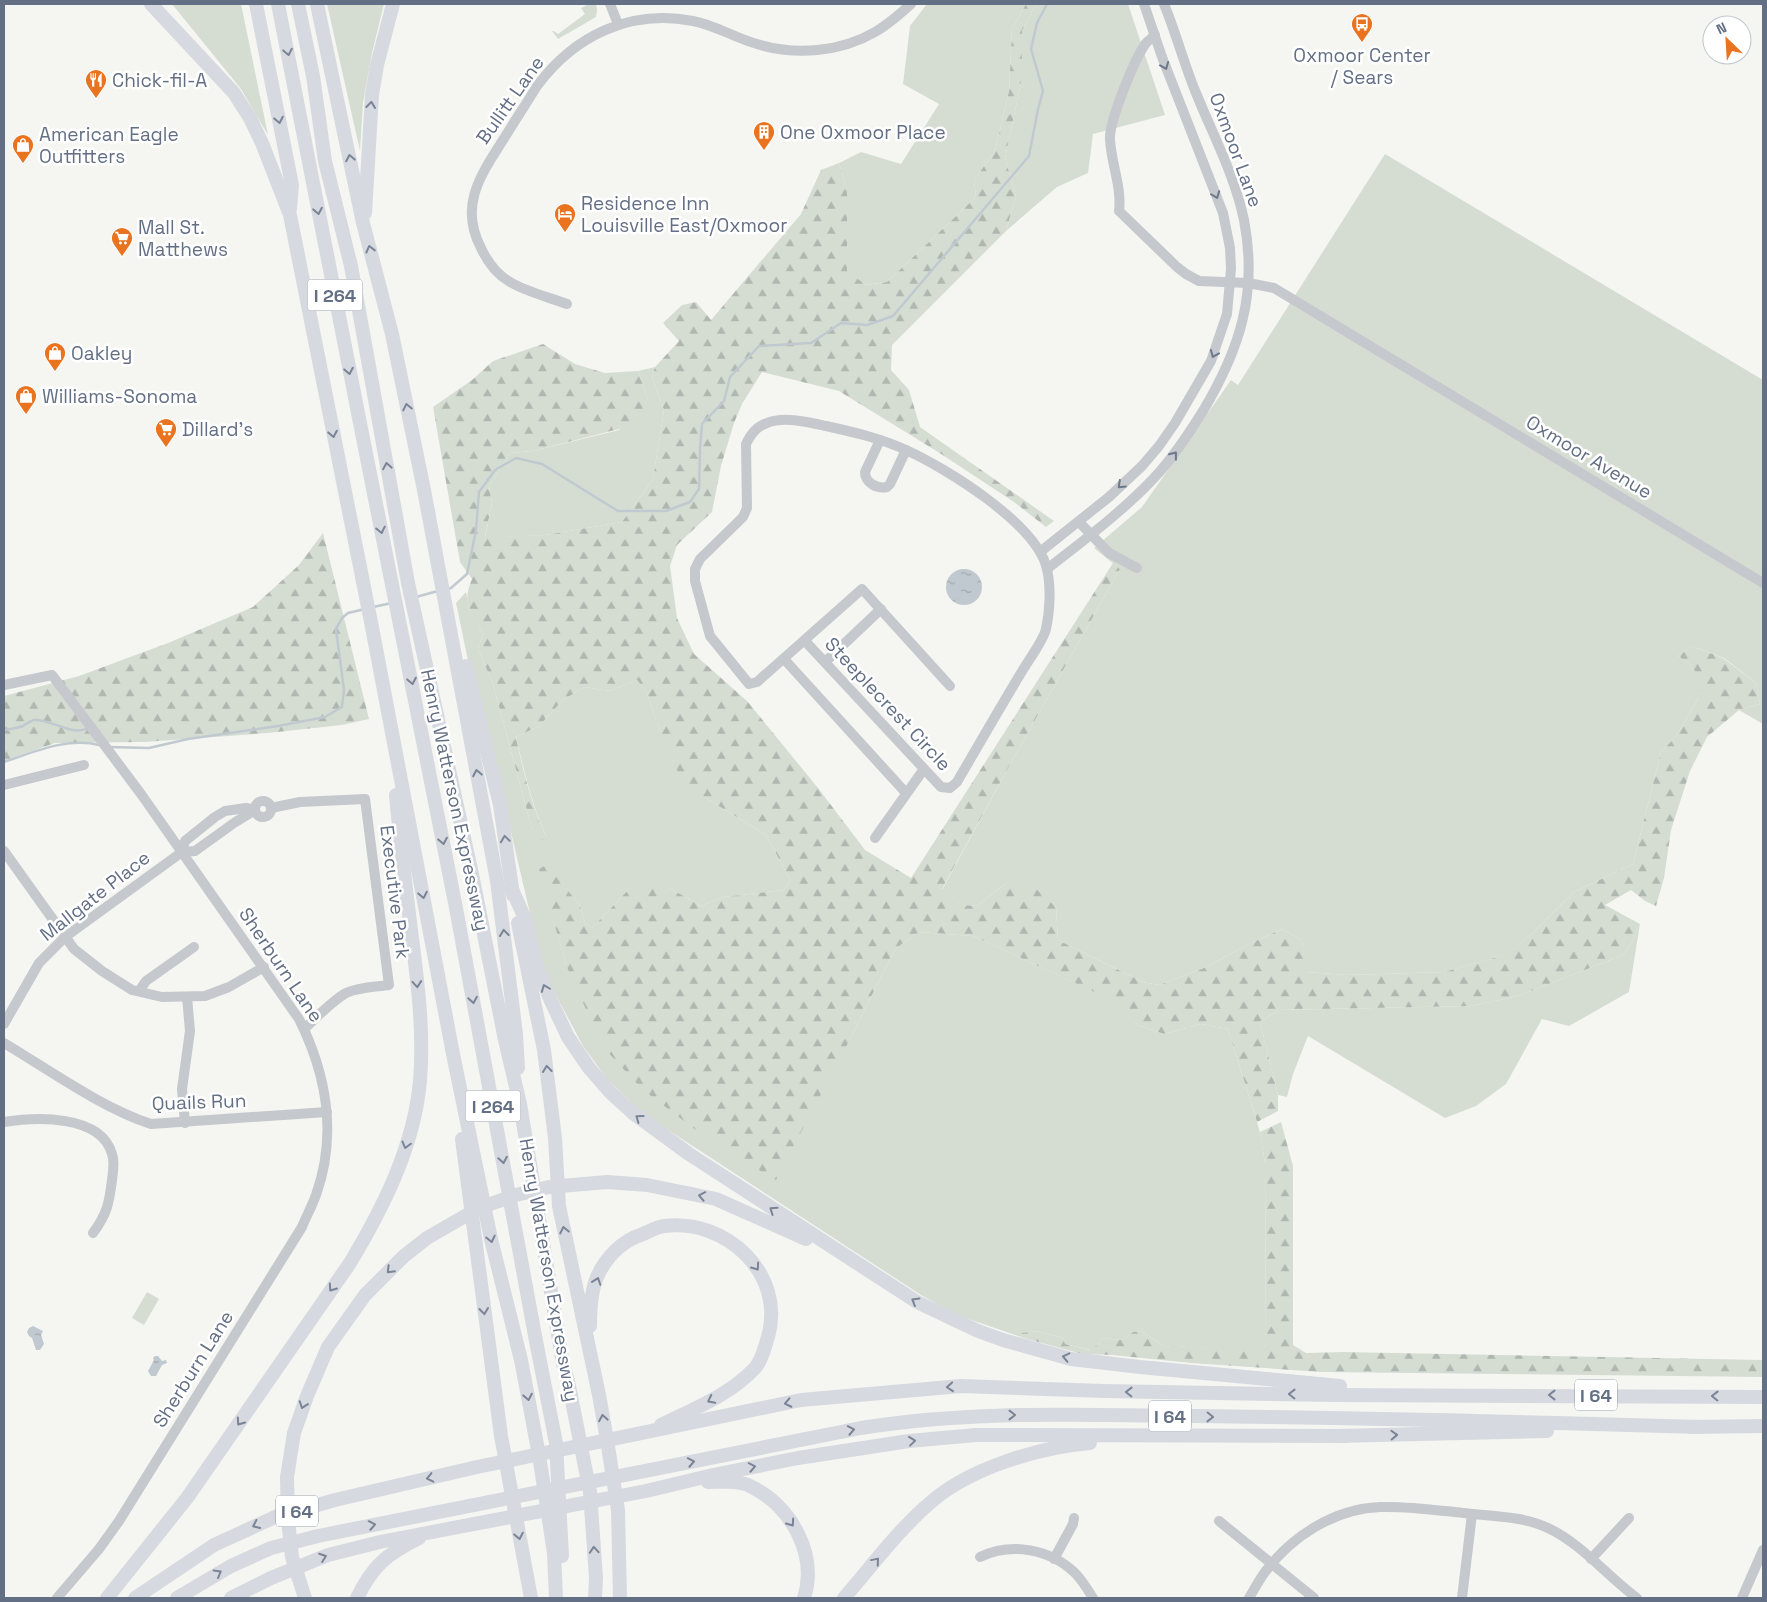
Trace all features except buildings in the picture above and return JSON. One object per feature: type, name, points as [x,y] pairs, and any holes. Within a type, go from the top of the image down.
[{"type":"highway","points":[[151,4],[234,93],[256,130],[290,215],[490,1239],[521,1360],[539,1455],[554,1553],[556,1598]]},
{"type":"highway","points":[[163,4],[223,81]]},
{"type":"highway","points":[[256,4],[292,185],[290,215]]},
{"type":"highway","name":"Henry Watterson Expressway","points":[[278,4],[458,918],[556,1442],[564,1598]]},
{"type":"highway","name":"Henry Watterson Expressway","points":[[298,4],[313,76],[325,161],[351,266],[408,583],[520,1104],[563,1364],[590,1492],[596,1598]]},
{"type":"highway","points":[[317,4],[363,223],[394,344],[440,575],[500,805],[511,887],[544,1050],[555,1138],[559,1206],[601,1404],[618,1510],[620,1598]]},
{"type":"highway","points":[[363,223],[368,188],[368,148],[372,95],[377,65],[392,4]]},
{"type":"highway","points":[[448,607],[497,881],[516,1034],[520,1104]]},
{"type":"highway","points":[[106,1598],[187,1498],[350,1263],[374,1223],[404,1153],[420,1083],[422,1047],[415,963],[399,838],[391,726]]},
{"type":"highway","points":[[511,887],[526,921],[536,963],[568,1037],[589,1068],[610,1092],[633,1113],[689,1154],[741,1187],[780,1215],[917,1302],[978,1331],[1071,1359],[1428,1394]]},
{"type":"highway","points":[[453,1054],[493,1383],[531,1598]]},
{"type":"highway","points":[[304,1596],[292,1557],[288,1520],[287,1477],[294,1433],[306,1396],[328,1347],[364,1295],[404,1256],[427,1238],[479,1208],[516,1195],[549,1187],[606,1182],[647,1185],[716,1199],[858,1264]]},
{"type":"highway","points":[[589,1346],[591,1304],[597,1278],[612,1254],[632,1238],[663,1226],[690,1226],[713,1232],[734,1243],[753,1263],[764,1280],[770,1300],[772,1324],[766,1346],[757,1366],[739,1382],[716,1398],[643,1433]]},
{"type":"highway","name":"I 64","points":[[135,1598],[214,1545],[274,1517],[336,1500],[477,1467],[801,1400],[961,1386],[1104,1391],[1763,1397]]},
{"type":"highway","name":"I 64","points":[[177,1598],[231,1566],[271,1548],[318,1536],[905,1421],[996,1415],[1106,1414],[1439,1419],[1701,1427],[1763,1426]]},
{"type":"highway","points":[[844,1598],[896,1537],[932,1501],[965,1480],[1008,1460],[1030,1453],[1073,1444],[1701,1427]]},
{"type":"highway","points":[[231,1598],[271,1578],[328,1555],[380,1542],[687,1482],[798,1458],[942,1437],[1044,1435],[1345,1436]]},
{"type":"highway","points":[[687,1482],[734,1482],[749,1485],[770,1498],[789,1519],[802,1540],[807,1562],[807,1587],[804,1598]]},
{"type":"highway","points":[[357,1598],[365,1581],[382,1560],[398,1549],[433,1531]]},
{"type":"highway","points":[[620,1571],[629,1598]]},
{"type":"street","points":[[610,4],[618,24]]},
{"type":"street","name":"Bullitt Lane","points":[[567,304],[511,282],[491,267],[479,245],[471,221],[472,201],[482,173],[546,74],[574,48],[594,35],[618,24],[659,18],[705,24],[759,45],[780,49],[824,49],[863,38],[894,20],[911,4]]},
{"type":"street","name":"Oxmoor Lane","points":[[1040,552],[1109,497],[1142,466],[1159,446],[1175,423],[1214,352],[1227,314],[1230,283],[1230,248],[1223,213],[1144,4]]},
{"type":"street","name":"Oxmoor Lane","points":[[1047,568],[1090,535],[1149,484],[1185,440],[1209,400],[1236,345],[1244,315],[1248,283],[1247,239],[1237,194],[1195,90],[1164,4]]},
{"type":"street","name":"Oxmoor Avenue","points":[[1155,35],[1145,45],[1111,124],[1110,143],[1120,197],[1119,211],[1186,274],[1200,281],[1248,283],[1274,288],[1763,583]]},
{"type":"street","name":"Steeplecrest Circle","points":[[775,420],[812,423],[863,434],[906,450],[946,471],[1006,512],[1025,532],[1040,552],[1047,568],[1050,595],[1046,631],[956,782],[950,788],[941,787],[805,641],[758,682],[750,684],[710,636],[695,581],[695,569],[700,559],[743,517],[747,508],[746,444],[750,436],[758,428],[775,420]]},
{"type":"street","points":[[880,440],[864,476],[868,482],[879,487],[887,487],[890,484],[906,450]]},
{"type":"street","points":[[1079,522],[1110,553],[1137,568]]},
{"type":"street","points":[[805,641],[862,589],[950,686]]},
{"type":"street","points":[[825,662],[881,609]]},
{"type":"street","points":[[784,659],[906,793]]},
{"type":"street","name":"Sherburn Lane","points":[[4,685],[52,675],[113,756],[291,1006],[311,1043],[326,1099],[327,1112],[328,1139],[324,1166],[316,1195],[302,1227],[118,1521],[99,1549],[57,1598]]},
{"type":"street","points":[[4,785],[84,765]]},
{"type":"street","points":[[875,838],[924,769]]},
{"type":"street","name":"Executive Park","points":[[255,810],[246,808],[225,811],[185,842],[182,852],[195,851],[255,810],[257,804],[262,801],[268,803],[271,808],[300,802],[365,799],[389,985],[347,993],[335,1000],[304,1029]]},
{"type":"street","points":[[4,851],[74,949],[102,971],[132,990],[162,996],[205,996],[229,987],[264,967]]},
{"type":"street","name":"Mallgate Place","points":[[4,1024],[39,963],[65,936],[182,852]]},
{"type":"street","points":[[139,991],[146,981],[194,947]]},
{"type":"street","points":[[185,1123],[182,1089],[190,1031],[187,997]]},
{"type":"street","name":"Quails Run","points":[[4,1043],[90,1095],[134,1119],[151,1124],[327,1112]]},
{"type":"street","points":[[4,1122],[36,1118],[85,1125],[104,1139],[113,1154],[114,1164],[109,1205],[94,1233]]},
{"type":"street","points":[[1249,1598],[1264,1573],[1272,1564],[1298,1538],[1317,1526],[1339,1515],[1357,1510],[1378,1507],[1405,1507],[1472,1514],[1536,1524],[1548,1528],[1567,1539],[1637,1598]]},
{"type":"street","points":[[1462,1598],[1472,1514]]},
{"type":"street","points":[[1054,1559],[1073,1524],[1074,1518]]},
{"type":"street","points":[[1591,1559],[1629,1518]]},
{"type":"street","points":[[1219,1520],[1314,1598]]},
{"type":"street","points":[[980,1557],[996,1552],[1022,1549],[1039,1552],[1064,1564],[1076,1574],[1093,1598]]},
{"type":"street","points":[[1742,1598],[1763,1550]]},
{"type":"green space","points":[[172,4],[241,4],[268,135],[241,89]]},
{"type":"green space","points":[[327,4],[384,4],[372,53],[363,103],[360,151]]},
{"type":"green space","points":[[587,4],[596,4],[596,17],[558,39],[552,31],[558,34],[585,14],[581,8]]},
{"type":"green space","points":[[927,4],[1026,4],[1012,29],[1009,91],[995,151],[974,180],[976,197],[887,282],[866,285],[847,272],[847,189],[839,163],[861,152],[901,164],[939,104],[903,84],[910,26]]},
{"type":"green space","points":[[1026,4],[1036,4],[1022,31],[1022,78],[1005,158],[1016,196],[1006,231],[892,345],[891,370],[909,390],[920,427],[1054,521],[1046,527],[1014,502],[938,452],[839,391],[762,372],[742,404],[734,423],[721,466],[712,512],[677,545],[670,566],[677,618],[694,654],[747,701],[818,788],[865,850],[911,878],[1113,563],[1120,569],[942,889],[963,905],[977,906],[1005,884],[1037,890],[1056,907],[1058,940],[1143,982],[1159,985],[1204,968],[1282,929],[1302,940],[1306,972],[1349,975],[1444,972],[1505,955],[1532,934],[1574,892],[1633,864],[1661,752],[1677,735],[1697,700],[1709,687],[1688,663],[1678,656],[1692,646],[1723,658],[1756,683],[1760,704],[1739,710],[1707,737],[1690,771],[1671,830],[1664,878],[1656,906],[1645,901],[1631,890],[1605,905],[1640,924],[1630,946],[1623,955],[1518,996],[1471,1006],[1278,1010],[1260,1022],[1278,1095],[1278,1111],[1257,1122],[1228,1029],[1201,1024],[1164,1034],[1138,1025],[1114,1001],[973,936],[919,932],[895,949],[776,1180],[713,1143],[642,1089],[603,1047],[566,965],[539,869],[546,865],[580,905],[585,923],[592,928],[631,887],[668,887],[701,906],[723,897],[783,890],[791,881],[766,835],[704,797],[681,779],[660,731],[646,691],[637,680],[610,691],[585,687],[563,700],[539,726],[516,737],[528,789],[547,838],[539,841],[532,829],[493,684],[478,649],[483,634],[471,614],[467,602],[472,579],[460,562],[433,407],[472,380],[493,361],[543,344],[575,364],[605,373],[638,371],[648,399],[649,415],[619,429],[533,451],[510,453],[489,486],[492,503],[485,537],[545,535],[622,522],[653,479],[664,410],[652,377],[655,367],[679,341],[663,323],[682,305],[696,302],[711,320],[801,214],[821,170],[839,163],[847,189],[847,271],[866,285],[887,282],[976,197],[974,180],[995,151],[1009,91],[1012,29]]},
{"type":"green space","points":[[1036,4],[1128,4],[1165,115],[1093,134],[1088,173],[1057,187],[1006,231],[1016,196],[1005,158],[1022,78],[1022,31]]},
{"type":"green space","points":[[1385,154],[1763,380],[1763,724],[1739,710],[1760,704],[1756,683],[1724,658],[1692,646],[1678,656],[1688,663],[1710,687],[1697,700],[1677,735],[1661,752],[1633,864],[1574,892],[1532,934],[1506,955],[1444,972],[1349,975],[1305,972],[1302,940],[1282,929],[1204,968],[1159,985],[1143,982],[1058,940],[1056,907],[1005,884],[977,906],[963,905],[942,890],[1120,569],[1094,548],[1142,507],[1231,380],[1238,385]]},
{"type":"green space","points":[[655,367],[652,377],[664,410],[653,479],[622,522],[545,535],[485,538],[492,503],[489,486],[510,453],[533,451],[619,430],[648,399],[638,371]]},
{"type":"green space","points":[[323,533],[369,719],[342,725],[268,733],[145,742],[55,743],[4,761],[4,696],[79,676],[168,643],[253,607],[299,565]]},
{"type":"green space","points":[[466,592],[469,609],[483,634],[478,649],[493,684],[532,829],[547,838],[525,775],[516,737],[539,726],[563,700],[585,687],[610,691],[637,680],[646,691],[660,731],[704,797],[766,835],[791,881],[783,890],[723,897],[701,906],[668,887],[631,887],[592,928],[585,923],[580,905],[546,866],[540,869],[566,965],[849,1041],[895,949],[919,932],[973,936],[1115,1001],[1138,1025],[1164,1034],[1201,1024],[1228,1029],[1260,1132],[1265,1163],[1266,1345],[1261,1350],[1164,1346],[1141,1331],[1133,1332],[1123,1340],[1101,1338],[1099,1343],[1091,1350],[1065,1344],[1063,1338],[1037,1331],[1022,1333],[1027,1339],[957,1315],[921,1295],[645,1115],[607,1079],[583,1046],[553,990],[539,952],[486,725],[471,675],[456,603]]},
{"type":"green space","points":[[1640,924],[1629,992],[1569,1026],[1542,1019],[1506,1084],[1476,1106],[1445,1118],[1308,1036],[1293,1074],[1287,1097],[1278,1095],[1260,1022],[1278,1010],[1471,1006],[1518,996],[1623,955],[1630,946]]},
{"type":"green space","points":[[1281,1122],[1293,1166],[1293,1345],[1306,1353],[1343,1352],[1763,1360],[1763,1377],[1321,1372],[1082,1354],[1027,1339],[1021,1333],[1037,1331],[1063,1338],[1065,1344],[1090,1350],[1099,1343],[1101,1338],[1123,1340],[1133,1332],[1141,1331],[1164,1346],[1261,1349],[1266,1345],[1265,1163],[1260,1132]]},
{"type":"green space","points":[[147,1292],[159,1299],[144,1325],[132,1318]]},
{"type":"water","points":[[964,569],[977,574],[982,587],[977,600],[964,605],[951,600],[946,587],[951,574]]},
{"type":"water","points":[[33,1326],[43,1331],[41,1335],[44,1344],[40,1350],[36,1350],[32,1338],[27,1332]]},
{"type":"water","points":[[155,1356],[158,1356],[162,1361],[166,1360],[167,1363],[162,1365],[156,1376],[151,1376],[148,1371]]},
{"type":"waterway","points":[[448,589],[467,574],[476,530],[479,492],[495,470],[516,458],[542,464],[618,511],[666,511],[690,502],[699,489],[702,424],[724,401],[730,377],[759,346],[811,343],[841,323],[867,325],[893,316],[1029,156],[1043,91],[1031,49],[1037,23],[1047,4]]},
{"type":"waterway","points":[[416,597],[438,591]]},
{"type":"waterway","points":[[373,607],[392,603]]},
{"type":"waterway","points":[[109,747],[149,748],[188,739],[325,717],[342,707],[344,690],[336,629],[342,618],[348,613],[365,609]]},
{"type":"waterway","points":[[4,730],[23,726],[34,720],[40,720],[68,729],[81,730],[88,728]]},
{"type":"waterway","points":[[4,762],[63,744],[87,743],[99,745]]},
{"type":"place","name":"Oxmoor Center / Sears","points":[[1362,43]]},
{"type":"place","name":"Chick-fil-A","points":[[96,99]]},
{"type":"place","name":"One Oxmoor Place","points":[[764,151]]},
{"type":"place","name":"American Eagle Outfitters","points":[[23,164]]},
{"type":"place","name":"Residence Inn Louisville East/Oxmoor","points":[[565,233]]},
{"type":"place","name":"Mall St. Matthews","points":[[122,257]]},
{"type":"place","name":"Oakley","points":[[55,372]]},
{"type":"place","name":"Williams-Sonoma","points":[[26,415]]},
{"type":"place","name":"Dillard's","points":[[166,448]]}]
